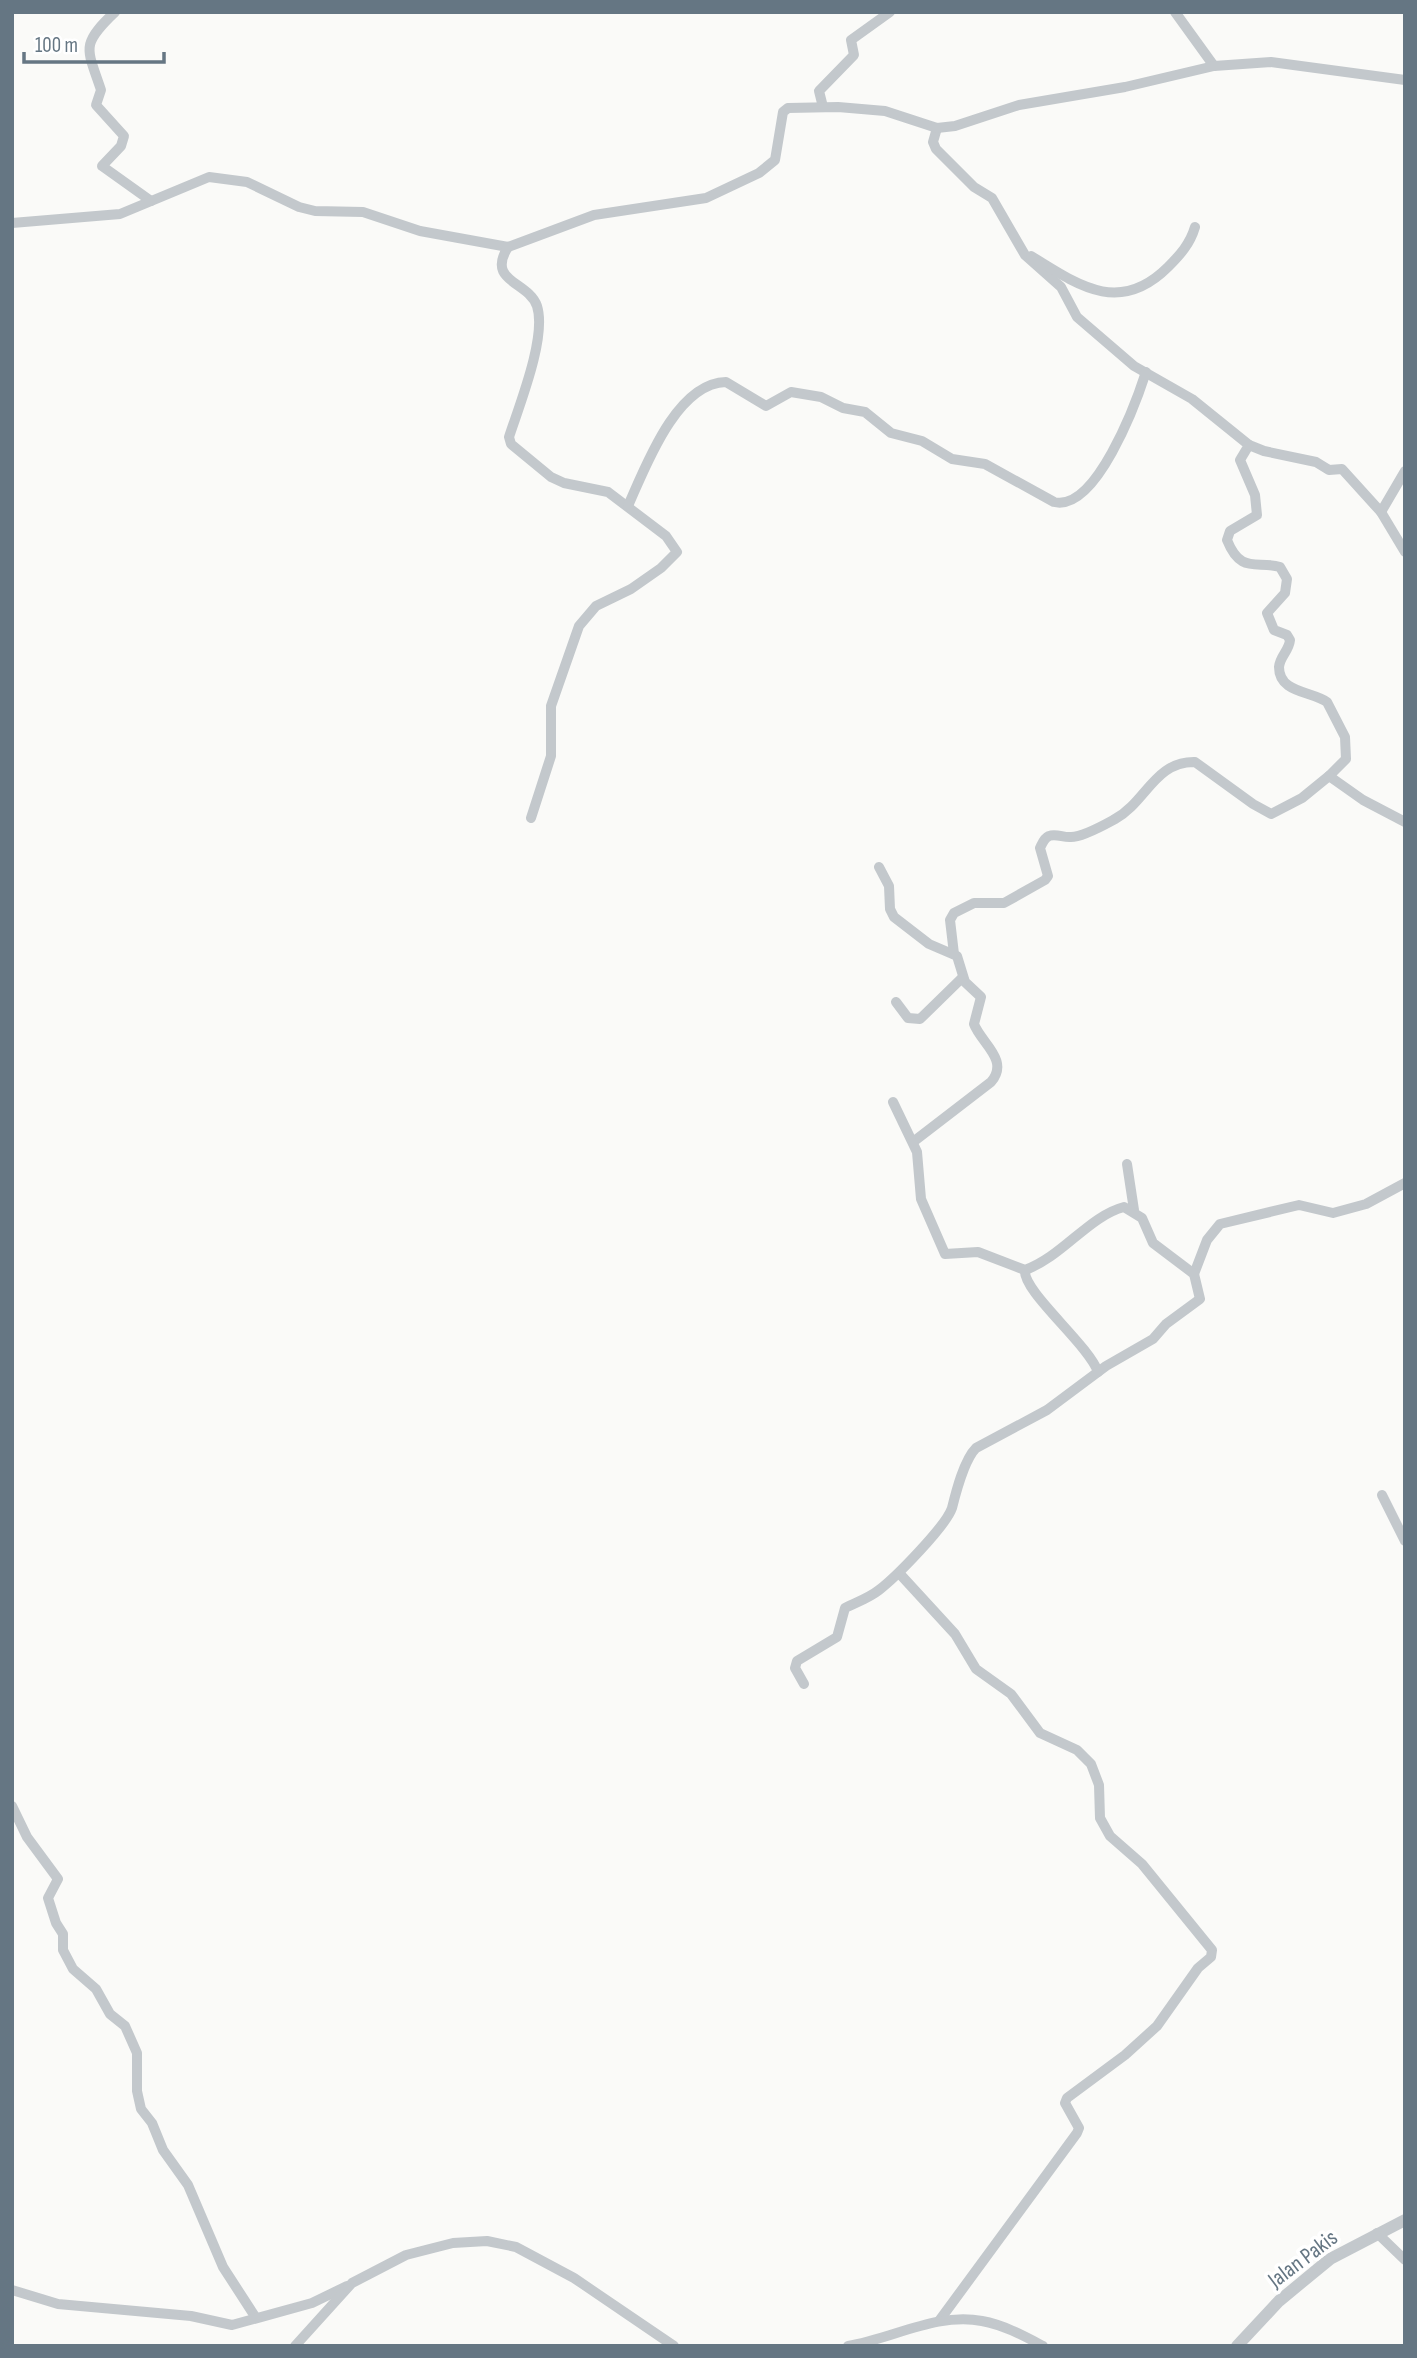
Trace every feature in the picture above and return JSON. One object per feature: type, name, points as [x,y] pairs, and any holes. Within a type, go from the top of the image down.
[{"type":"street","points":[[116,12],[90,37],[88,44],[92,69],[102,90],[96,105],[124,136],[121,146],[102,166],[151,201]]},
{"type":"street","points":[[823,107],[819,91],[855,53],[851,40],[890,12]]},
{"type":"street","points":[[1175,12],[1214,66]]},
{"type":"street","points":[[12,223],[100,218],[135,210],[200,178],[235,179],[299,207],[324,212],[363,212],[420,231],[508,247],[594,215],[706,198],[771,165],[777,155],[783,113],[788,108],[885,111],[937,128],[955,126],[1019,105],[1125,87],[1214,66],[1271,62],[1405,80]]},
{"type":"street","points":[[937,128],[933,142],[936,149],[974,187],[992,198],[1022,251],[1031,263],[1061,286],[1077,317],[1146,372],[1192,399],[1245,450],[1257,515],[1230,531],[1227,540],[1235,554],[1249,565],[1260,568],[1276,565],[1287,579],[1284,593],[1266,613],[1275,630],[1287,635],[1290,640],[1279,663],[1281,677],[1294,690],[1327,702],[1345,737],[1346,759],[1302,798],[1271,814],[1195,762],[1167,768],[1152,780],[1145,793],[1121,815],[1076,837],[1051,835],[1046,839],[1040,852],[1048,876],[1045,880],[1004,903],[974,902],[954,913],[950,920],[954,954]]},
{"type":"street","points":[[1022,251],[1088,288],[1117,293],[1136,290],[1156,278],[1187,246],[1195,227]]},
{"type":"street","points":[[508,247],[501,260],[502,268],[510,281],[533,298],[539,320],[528,381],[509,441],[517,451],[551,477],[564,483],[608,492],[666,536],[677,552],[661,568],[631,589],[596,606],[579,626],[553,699],[551,755],[531,818]]},
{"type":"street","points":[[628,506],[658,440],[696,394],[719,383],[730,384],[766,406],[791,392],[821,397],[844,408],[865,412],[891,433],[922,441],[952,459],[985,464],[1059,504],[1074,499],[1090,486],[1104,466],[1135,405],[1146,372]]},
{"type":"street","points":[[1245,450],[1316,461],[1329,470],[1342,469],[1381,512],[1405,552]]},
{"type":"street","points":[[1381,512],[1405,471]]},
{"type":"street","points":[[1329,776],[1363,800],[1405,822]]},
{"type":"street","points":[[879,867],[888,886],[890,909],[894,917],[929,944],[954,954],[958,958],[962,978],[981,997],[974,1024],[993,1052],[998,1071],[977,1094],[913,1142]]},
{"type":"street","points":[[896,1002],[908,1018],[920,1019],[962,978]]},
{"type":"street","points":[[892,1102],[917,1152],[921,1199],[943,1252],[978,1252],[1025,1270],[1054,1256],[1120,1208],[1134,1210]]},
{"type":"street","points":[[1127,1164],[1134,1210],[1142,1218],[1153,1243],[1194,1274]]},
{"type":"street","points":[[804,1684],[794,1668],[797,1661],[837,1637],[845,1608],[877,1591],[899,1573],[943,1524],[952,1507],[953,1493],[963,1479],[968,1457],[976,1448],[1047,1410],[1098,1373],[1153,1339],[1166,1324],[1200,1299],[1194,1274],[1206,1240],[1220,1224],[1299,1205],[1333,1213],[1366,1204],[1405,1183]]},
{"type":"street","points":[[1025,1270],[1027,1285],[1080,1343],[1095,1363],[1098,1373]]},
{"type":"street","points":[[1382,1495],[1405,1541]]},
{"type":"street","points":[[899,1573],[955,1634],[976,1669],[1011,1694],[1040,1732],[1077,1750],[1091,1764],[1099,1785],[1100,1818],[1110,1836],[1142,1864],[1212,1950],[1211,1957],[1198,1968],[1157,2026],[1125,2055],[1067,2098],[1065,2103],[1076,2122],[1077,2133],[939,2321]]},
{"type":"street","points":[[12,1806],[27,1837],[58,1879],[48,1898],[56,1923],[63,1934],[62,1950],[74,1969],[96,1989],[110,2014],[125,2026],[137,2053],[137,2091],[141,2109],[152,2123],[163,2150],[188,2185],[223,2267],[256,2318]]},
{"type":"street","name":"Jalan Pakis","points":[[1237,2346],[1279,2301],[1315,2270],[1405,2220]]},
{"type":"street","points":[[1377,2234],[1405,2260]]},
{"type":"street","points":[[12,2290],[58,2304],[191,2316],[232,2325],[312,2303],[406,2255],[453,2243],[494,2241],[516,2247],[574,2278],[674,2346]]},
{"type":"street","points":[[295,2346],[352,2283]]},
{"type":"street","points":[[848,2346],[873,2342],[939,2321],[984,2321],[1044,2346]]}]
